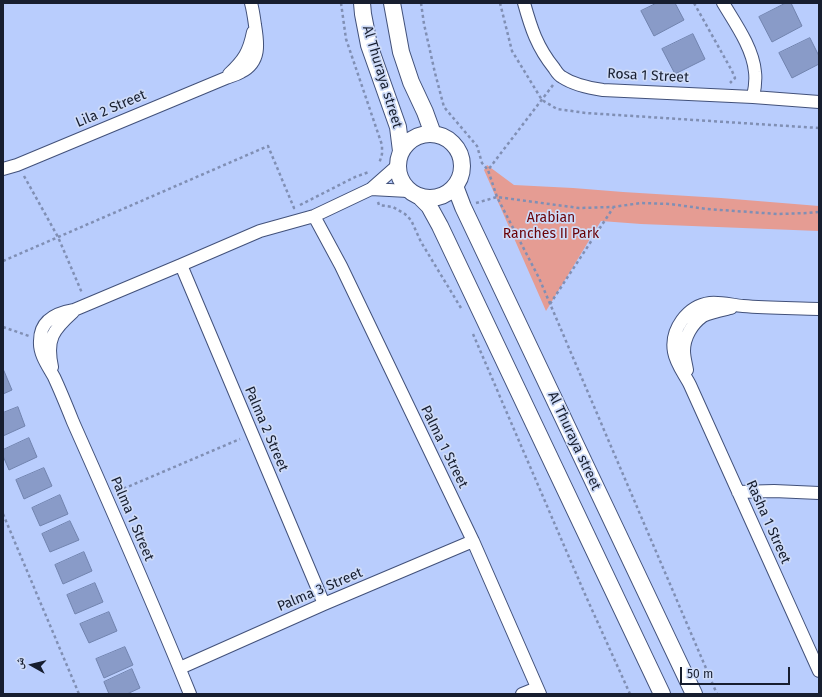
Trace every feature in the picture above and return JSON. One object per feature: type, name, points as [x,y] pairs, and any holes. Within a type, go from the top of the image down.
[{"type":"street","name":"Lila 2 Street","points":[[8,169],[241,72],[247,68],[252,63],[258,49],[252,3]]},
{"type":"street","name":"Al Thuraya street","points":[[362,3],[369,45],[398,127],[399,159]]},
{"type":"street","name":"Al Thuraya street","points":[[392,3],[401,52],[411,82],[425,112],[433,134]]},
{"type":"street","name":"Rosa 1 Street","points":[[524,3],[539,47],[549,62],[560,76],[588,88],[819,102]]},
{"type":"street","points":[[723,3],[748,47],[753,59],[756,84],[753,97]]},
{"type":"street","points":[[424,134],[433,134],[444,137],[453,144],[460,154],[462,165],[461,176],[455,186],[440,198],[430,199],[415,194],[371,190],[399,159],[407,143],[424,134]]},
{"type":"street","points":[[399,159],[399,175],[402,184],[415,194]]},
{"type":"street","name":"Al Thuraya street","points":[[455,186],[463,207],[694,694]]},
{"type":"street","name":"Palma 1 Street","points":[[190,694],[106,496],[54,378],[40,350],[42,331],[45,324],[50,319],[63,312],[74,310],[260,231],[314,216],[371,190]]},
{"type":"street","name":"Al Thuraya street","points":[[415,194],[429,206],[440,226],[662,694]]},
{"type":"street","name":"Palma 1 Street","points":[[314,216],[341,266],[473,541],[538,691]]},
{"type":"street","name":"Palma 2 Street","points":[[181,265],[324,604]]},
{"type":"street","name":"Rasha 1 Street","points":[[819,309],[709,303],[697,307],[686,315],[678,326],[674,339],[674,352],[679,365],[690,385],[819,671]]},
{"type":"street","name":"Palma 1 Street","points":[[54,378],[50,355],[52,338],[61,323],[74,310]]},
{"type":"street","points":[[738,492],[762,491],[819,493]]},
{"type":"street","name":"Palma 3 Street","points":[[180,668],[324,604],[473,541]]},
{"type":"street","points":[[522,694],[538,691]]},
{"type":"path","points":[[341,3],[346,39],[382,145],[382,154],[376,171]]},
{"type":"path","points":[[421,3],[424,24],[444,107],[477,146],[482,163],[488,170],[497,197],[539,278],[717,694]]},
{"type":"path","points":[[694,3],[732,71],[734,78],[731,83],[725,86]]},
{"type":"path","points":[[488,170],[560,76]]},
{"type":"path","points":[[3,261],[268,146],[294,208]]},
{"type":"path","points":[[8,169],[58,237],[86,305]]},
{"type":"path","points":[[288,210],[355,177],[366,172],[371,172]]},
{"type":"path","points":[[371,190],[379,205],[394,207],[411,220],[421,242],[464,314]]},
{"type":"path","points":[[463,207],[497,197],[579,208],[614,207],[641,203],[670,204],[708,209],[777,214],[819,212]]},
{"type":"path","points":[[550,304],[614,207]]},
{"type":"path","points":[[3,327],[40,340]]},
{"type":"path","points":[[470,329],[630,694]]},
{"type":"path","points":[[106,496],[252,434]]},
{"type":"path","points":[[3,514],[79,694]]},
{"type":"green space","name":"Arabian Ranches II Park","points":[[487,165],[514,185],[721,198],[819,206],[819,231],[601,221],[546,311],[484,170]]},
{"type":"building","points":[[657,3],[675,3],[684,20],[654,36],[641,11]]},
{"type":"building","points":[[786,3],[791,3],[802,26],[772,42],[759,17]]},
{"type":"building","points":[[693,34],[705,59],[675,74],[662,49]]},
{"type":"building","points":[[810,38],[819,56],[819,64],[792,78],[779,53]]},
{"type":"building","points":[[4,371],[12,390],[3,394],[3,372]]},
{"type":"building","points":[[18,407],[25,426],[3,436],[3,413]]},
{"type":"building","points":[[29,438],[37,457],[9,470],[3,456],[3,450]]},
{"type":"building","points":[[44,468],[52,486],[24,499],[16,480]]},
{"type":"building","points":[[60,495],[68,514],[40,526],[32,508]]},
{"type":"building","points":[[70,521],[79,540],[50,552],[42,534]]},
{"type":"building","points":[[84,552],[92,571],[63,584],[55,565]]},
{"type":"building","points":[[95,583],[103,602],[75,614],[67,595]]},
{"type":"building","points":[[109,612],[117,631],[89,643],[80,624]]},
{"type":"building","points":[[125,647],[133,665],[104,678],[96,659]]},
{"type":"building","points":[[132,669],[140,688],[127,694],[109,694],[104,682]]}]
